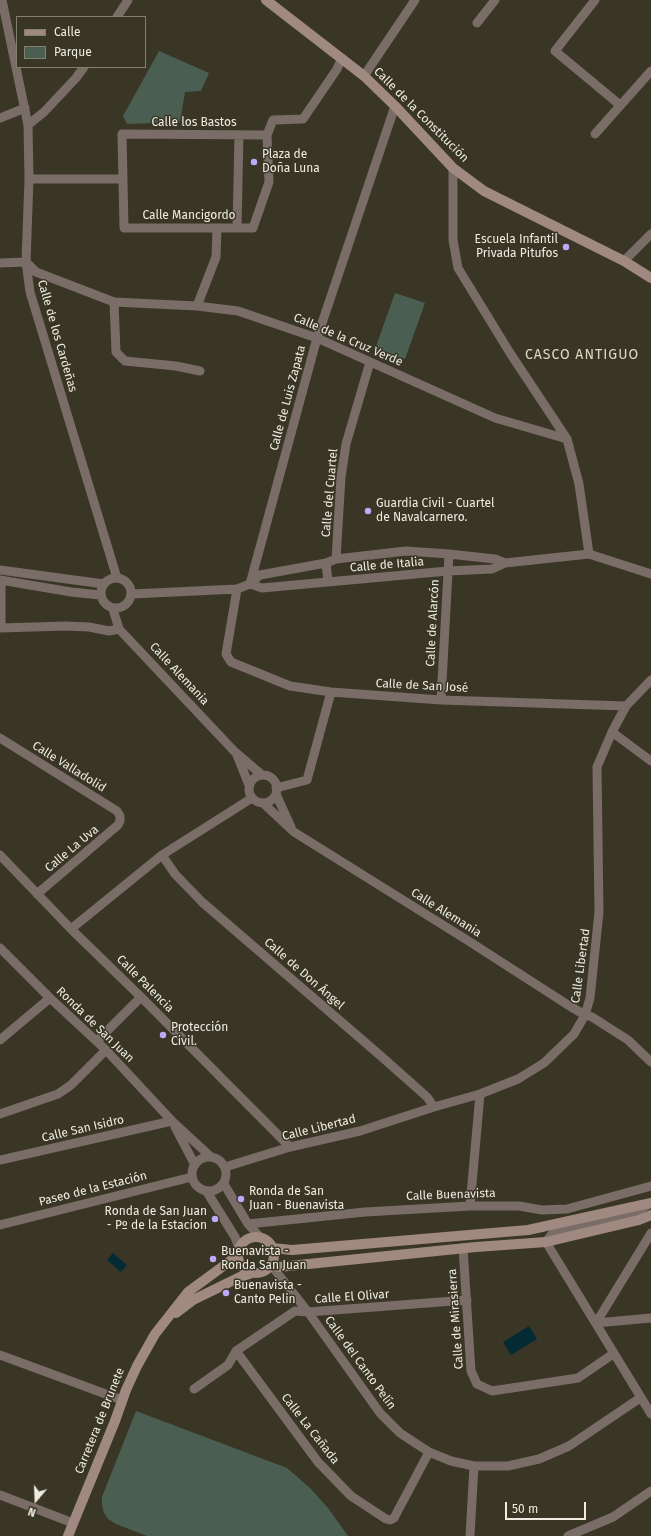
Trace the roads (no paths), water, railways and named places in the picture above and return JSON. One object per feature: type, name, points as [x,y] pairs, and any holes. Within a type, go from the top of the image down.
[{"type":"street","name":"Calle de los Cardeñas","points":[[2,0],[16,66]]},
{"type":"street","points":[[118,16],[128,0]]},
{"type":"street","name":"Calle de la Constitución","points":[[266,0],[364,76],[395,106],[453,168],[484,191],[624,261],[651,278]]},
{"type":"street","points":[[364,76],[415,0]]},
{"type":"street","points":[[476,24],[495,0]]},
{"type":"street","points":[[595,0],[555,51],[620,105]]},
{"type":"street","points":[[267,135],[273,120],[303,119],[337,69],[342,58]]},
{"type":"street","name":"Calle de los Cardeñas","points":[[16,68],[28,125],[29,178],[26,262],[30,292],[117,578]]},
{"type":"street","points":[[28,125],[44,112],[76,78],[83,68]]},
{"type":"street","points":[[595,134],[651,71]]},
{"type":"street","name":"Calle de Luis Zapata","points":[[250,584],[317,338],[395,106]]},
{"type":"street","points":[[0,118],[25,108]]},
{"type":"street","name":"Calle los Bastos","points":[[122,179],[122,134],[267,135]]},
{"type":"street","points":[[237,228],[239,135]]},
{"type":"street","name":"Calle Mancigordo","points":[[122,179],[124,228],[253,228],[269,182],[267,135]]},
{"type":"street","points":[[453,168],[453,240],[458,268],[510,353],[567,439],[579,484],[589,554]]},
{"type":"street","points":[[29,178],[122,179]]},
{"type":"street","points":[[197,306],[216,256],[217,228]]},
{"type":"street","points":[[624,261],[651,234]]},
{"type":"street","points":[[0,263],[26,262]]},
{"type":"street","name":"Calle de la Cruz Verde","points":[[26,262],[36,272],[114,302],[197,306],[238,311],[317,338],[495,418],[567,439]]},
{"type":"street","points":[[114,302],[116,352],[126,361],[176,366],[200,371]]},
{"type":"street","name":"Calle del Cuartel","points":[[336,559],[346,444],[370,362]]},
{"type":"street","name":"Calle de Italia","points":[[505,563],[495,559],[406,551],[336,559],[326,563],[260,575],[250,584],[262,588],[448,571],[492,569],[505,563],[589,554],[651,574]]},
{"type":"street","points":[[448,571],[449,554]]},
{"type":"street","points":[[326,563],[328,582]]},
{"type":"street","points":[[0,570],[104,584]]},
{"type":"street","name":"Calle de Alarcón","points":[[441,700],[448,571]]},
{"type":"street","points":[[117,578],[127,582],[132,594],[130,601],[124,607],[113,609],[104,603],[100,595],[104,584],[108,580],[117,578]]},
{"type":"street","points":[[100,595],[71,592],[0,580],[1,628],[65,626],[90,627],[109,630],[119,629]]},
{"type":"street","points":[[132,594],[237,589],[250,584]]},
{"type":"street","name":"Calle de San José","points":[[237,589],[226,654],[231,662],[290,686],[331,692],[441,700],[626,706]]},
{"type":"street","name":"Calle Alemania","points":[[113,609],[119,629],[236,752],[262,775]]},
{"type":"street","name":"Calle Libertad","points":[[225,1167],[290,1147],[360,1131],[480,1094],[518,1079],[544,1063],[574,1034],[585,1015],[590,998],[600,912],[597,767],[612,732],[626,706],[651,680]]},
{"type":"street","points":[[294,832],[276,791],[274,782],[269,777],[262,775],[254,778],[249,785],[249,793],[252,798],[263,803],[270,801],[276,791],[307,780],[331,692]]},
{"type":"street","points":[[612,732],[651,761]]},
{"type":"street","name":"Calle Valladolid","points":[[0,738],[117,811],[120,816],[120,821]]},
{"type":"street","name":"Calle Alemania","points":[[236,752],[249,785]]},
{"type":"street","points":[[71,929],[162,855],[252,798]]},
{"type":"street","name":"Calle Alemania","points":[[263,803],[294,832],[585,1015],[592,1017],[628,1040],[651,1062]]},
{"type":"street","name":"Calle La Uva","points":[[37,894],[118,825],[120,821]]},
{"type":"street","name":"Calle Palencia","points":[[0,855],[71,929],[290,1147]]},
{"type":"street","name":"Calle de Don Ángel","points":[[162,855],[175,874],[202,902],[388,1062],[427,1097],[434,1107]]},
{"type":"street","name":"Ronda de San Juan","points":[[0,948],[50,998],[106,1050],[172,1121],[211,1157],[218,1159],[225,1167]]},
{"type":"street","points":[[97,1041],[141,997]]},
{"type":"street","points":[[0,1040],[50,998]]},
{"type":"street","points":[[0,1114],[58,1094],[70,1085],[106,1050]]},
{"type":"street","points":[[470,1206],[480,1094]]},
{"type":"street","name":"Ronda de San Juan","points":[[172,1121],[195,1165]]},
{"type":"street","name":"Calle San Isidro","points":[[0,1160],[172,1121]]},
{"type":"street","points":[[211,1157],[200,1160],[195,1165],[192,1177],[194,1183],[200,1189],[207,1192],[214,1191],[224,1184],[227,1178],[225,1167]]},
{"type":"street","name":"Paseo de la Estación","points":[[0,1225],[192,1177]]},
{"type":"street","points":[[207,1192],[235,1237],[242,1267],[252,1273],[263,1272],[271,1265],[274,1256],[272,1248],[265,1239],[260,1237],[248,1224],[224,1184]]},
{"type":"street","name":"Calle Buenavista","points":[[248,1224],[365,1212],[470,1206],[519,1206],[542,1210],[567,1209],[651,1186]]},
{"type":"street","points":[[546,1242],[552,1234],[634,1214],[650,1204]]},
{"type":"street","points":[[272,1248],[292,1250],[528,1230],[650,1204]]},
{"type":"street","points":[[271,1265],[279,1267],[463,1248],[546,1242],[639,1220],[651,1215]]},
{"type":"street","points":[[596,1323],[651,1233]]},
{"type":"street","points":[[238,1252],[248,1239],[260,1237]]},
{"type":"street","points":[[546,1242],[651,1414]]},
{"type":"street","name":"Calle de Mirasierra","points":[[463,1248],[471,1371],[477,1384],[492,1392],[578,1378],[613,1354]]},
{"type":"street","name":"Carretera de Brunete","points":[[68,1536],[136,1366],[165,1321],[188,1292],[238,1252]]},
{"type":"street","name":"Calle del Canto Pelín","points":[[271,1265],[308,1312],[380,1413],[400,1433],[429,1452],[451,1461],[474,1466],[508,1466],[539,1460],[569,1446],[640,1398]]},
{"type":"street","name":"Carretera de Brunete","points":[[165,1321],[193,1300],[240,1277],[252,1273]]},
{"type":"street","name":"Calle El Olivar","points":[[194,1389],[228,1365],[236,1351],[295,1311],[308,1312],[466,1300]]},
{"type":"street","points":[[596,1323],[651,1318]]},
{"type":"street","name":"Calle La Cañada","points":[[236,1351],[318,1462],[351,1496],[386,1519],[390,1520],[394,1518],[429,1452]]},
{"type":"street","points":[[0,1355],[122,1400]]},
{"type":"street","points":[[470,1536],[474,1466]]},
{"type":"street","points":[[568,1536],[613,1517],[651,1491]]},
{"type":"street","points":[[0,1495],[73,1523]]},
{"type":"water","points":[[113,1253],[127,1265],[121,1272],[107,1260]]},
{"type":"water","points":[[529,1326],[537,1339],[511,1355],[503,1342]]},
{"type":"place","name":"Plaza de Doña Luna","points":[[254,162]]},
{"type":"place","name":"Escuela Infantil Privada Pitufos","points":[[566,247]]},
{"type":"place","name":"Guardia Civil - Cuartel de Navalcarnero.","points":[[368,511]]},
{"type":"place","name":"Protección Civil.","points":[[163,1035]]},
{"type":"place","name":"Ronda de San Juan - Buenavista","points":[[241,1199]]},
{"type":"place","name":"Ronda de San Juan - Pº de la Estacion","points":[[215,1219]]},
{"type":"place","name":"Buenavista - Ronda San Juan","points":[[213,1259]]},
{"type":"place","name":"Buenavista - Canto Pelin","points":[[226,1293]]},
{"type":"district","name":"CASCO ANTIGUO","points":[[582,355]]}]
